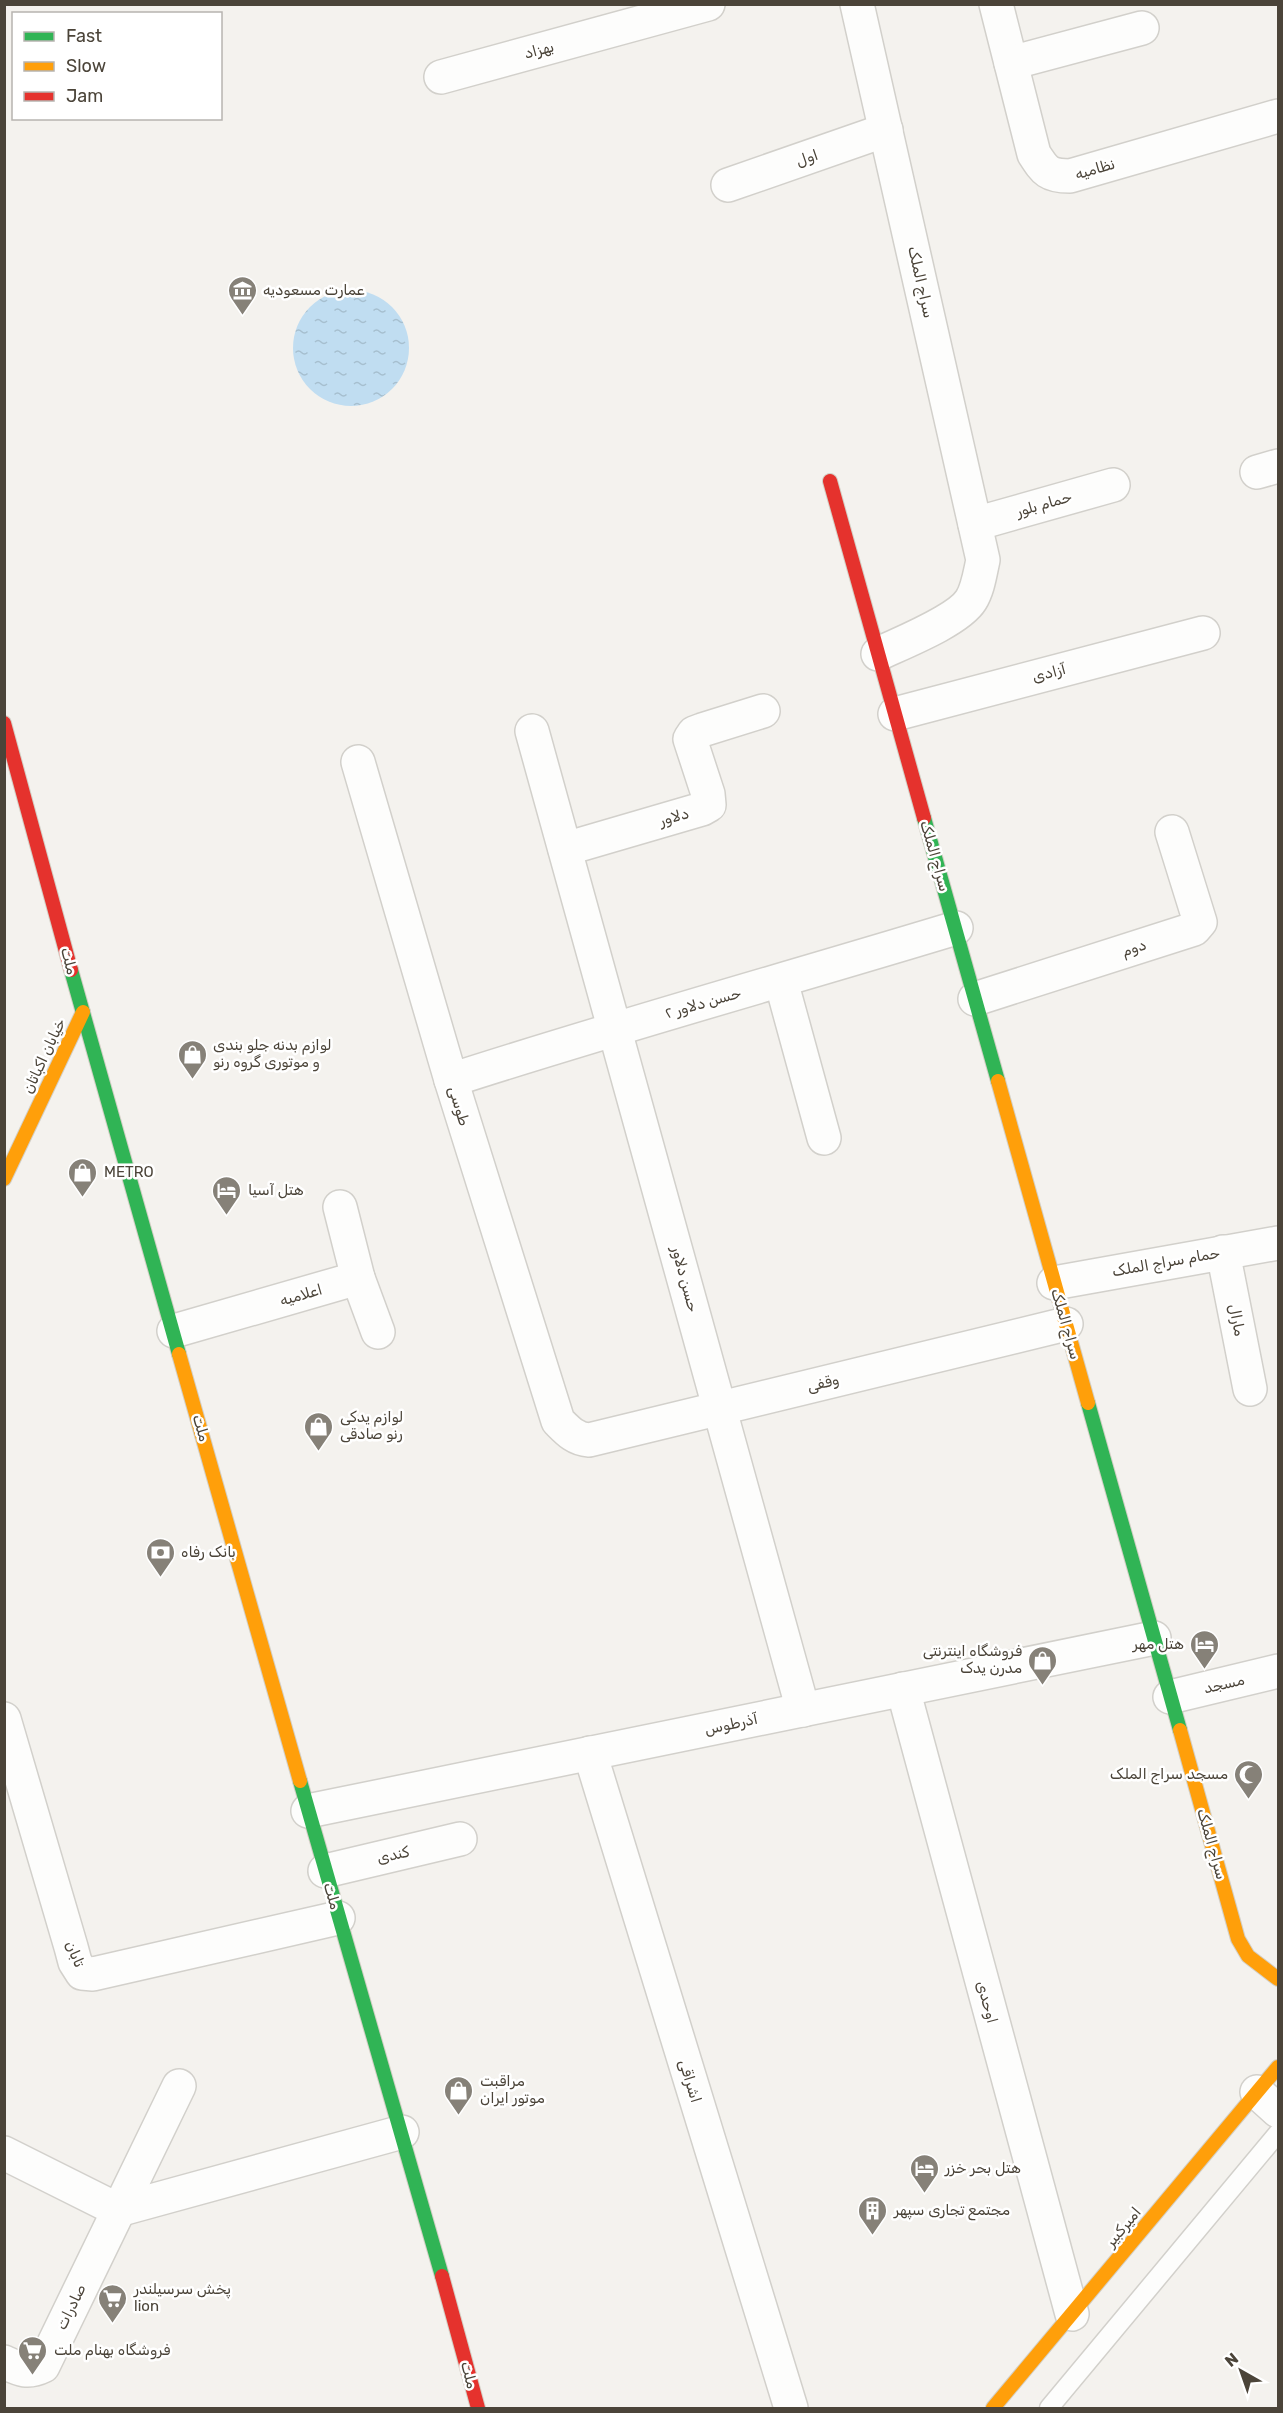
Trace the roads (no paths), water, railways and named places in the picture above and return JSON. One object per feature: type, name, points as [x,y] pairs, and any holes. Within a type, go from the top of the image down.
[{"type":"main road","name":"سراج الملک","points":[[830,481],[1238,1939],[1248,1956],[1278,1979]]},
{"type":"main road","name":"ملت","points":[[4,723],[83,1012],[338,1918],[402,2132],[478,2409]]},
{"type":"main road","name":"خیابان اکباتان","points":[[4,1179],[83,1012]]},
{"type":"main road","name":"امیرکبیر","points":[[993,2409],[1072,2314],[1268,2102],[1278,2067]]},
{"type":"street","name":"بهزاد","points":[[441,77],[634,14],[708,4]]},
{"type":"street","name":"سراج الملک","points":[[857,4],[983,560],[976,591],[963,609],[942,623],[878,654]]},
{"type":"street","name":"نظامیه","points":[[996,4],[1034,154],[1045,171],[1057,176],[1070,176],[1278,116]]},
{"type":"street","points":[[1011,63],[1142,28]]},
{"type":"street","name":"اول","points":[[728,185],[886,130]]},
{"type":"street","name":"حمام بلور","points":[[975,524],[1113,484]]},
{"type":"street","name":"آزادی","points":[[895,714],[1203,633]]},
{"type":"street","name":"دلاور","points":[[565,849],[709,805],[708,794],[690,739],[694,733],[763,711]]},
{"type":"street","name":"حسن دلاور","points":[[532,731],[803,1710]]},
{"type":"street","name":"طوسی","points":[[358,762],[451,1080],[558,1421],[579,1439]]},
{"type":"street","name":"دوم","points":[[975,999],[1194,929],[1200,922],[1172,832]]},
{"type":"street","name":"حسن دلاور ۲","points":[[451,1080],[615,1027],[781,981],[956,928]]},
{"type":"street","points":[[781,981],[824,1138]]},
{"type":"street","points":[[340,1207],[358,1278],[378,1332]]},
{"type":"street","name":"حمام سراج الملک","points":[[1054,1283],[1278,1243]]},
{"type":"street","name":"مارال","points":[[1224,1252],[1250,1389]]},
{"type":"street","name":"اعلامیه","points":[[174,1331],[358,1278]]},
{"type":"street","name":"وقفی","points":[[579,1439],[589,1440],[1066,1324]]},
{"type":"street","name":"آذرطوس","points":[[308,1811],[1154,1638]]},
{"type":"street","name":"مسجد","points":[[1170,1697],[1278,1671]]},
{"type":"street","name":"اوحدی","points":[[903,1689],[1072,2314]]},
{"type":"street","name":"تابان","points":[[4,1719],[75,1962],[82,1973],[93,1974],[338,1918]]},
{"type":"street","name":"اشراقی","points":[[590,1753],[791,2409]]},
{"type":"street","name":"کندی","points":[[325,1871],[460,1839]]},
{"type":"street","points":[[118,2210],[179,2086]]},
{"type":"street","points":[[4,2152],[118,2210],[402,2132]]},
{"type":"street","name":"صادرات","points":[[4,2362],[23,2371],[33,2371],[43,2366],[118,2210]]},
{"type":"lane","points":[[1049,2409],[1278,2133]]},
{"type":"water","points":[[351,290],[373,294],[392,307],[405,326],[409,348],[405,370],[392,389],[373,402],[351,406],[329,402],[310,389],[297,370],[293,348],[297,326],[310,307],[329,294]]},
{"type":"place","name":"عمارت مسعودیه","points":[[242,316]]},
{"type":"place","name":"لوازم بدنه جلو بندی و موتوری گروه رنو","points":[[192,1080]]},
{"type":"place","name":"METRO","points":[[83,1198]]},
{"type":"place","name":"هتل آسیا","points":[[227,1216]]},
{"type":"place","name":"لوازم یدکی رنو صادقی","points":[[319,1452]]},
{"type":"place","name":"بانک رفاه","points":[[160,1578]]},
{"type":"place","name":"هتل مهر","points":[[1205,1670]]},
{"type":"place","name":"فروشگاه اینترنتی مدرن یدک","points":[[1043,1686]]},
{"type":"place","name":"مسجد سراج الملک","points":[[1249,1800]]},
{"type":"place","name":"مراقبت موتور ایران","points":[[459,2116]]},
{"type":"place","name":"هتل بحر خزر","points":[[924,2194]]},
{"type":"place","name":"مجتمع تجاری سپهر","points":[[873,2236]]},
{"type":"place","name":"پخش سرسیلندر lion","points":[[113,2324]]},
{"type":"place","name":"فروشگاه بهنام ملت","points":[[33,2376]]}]
